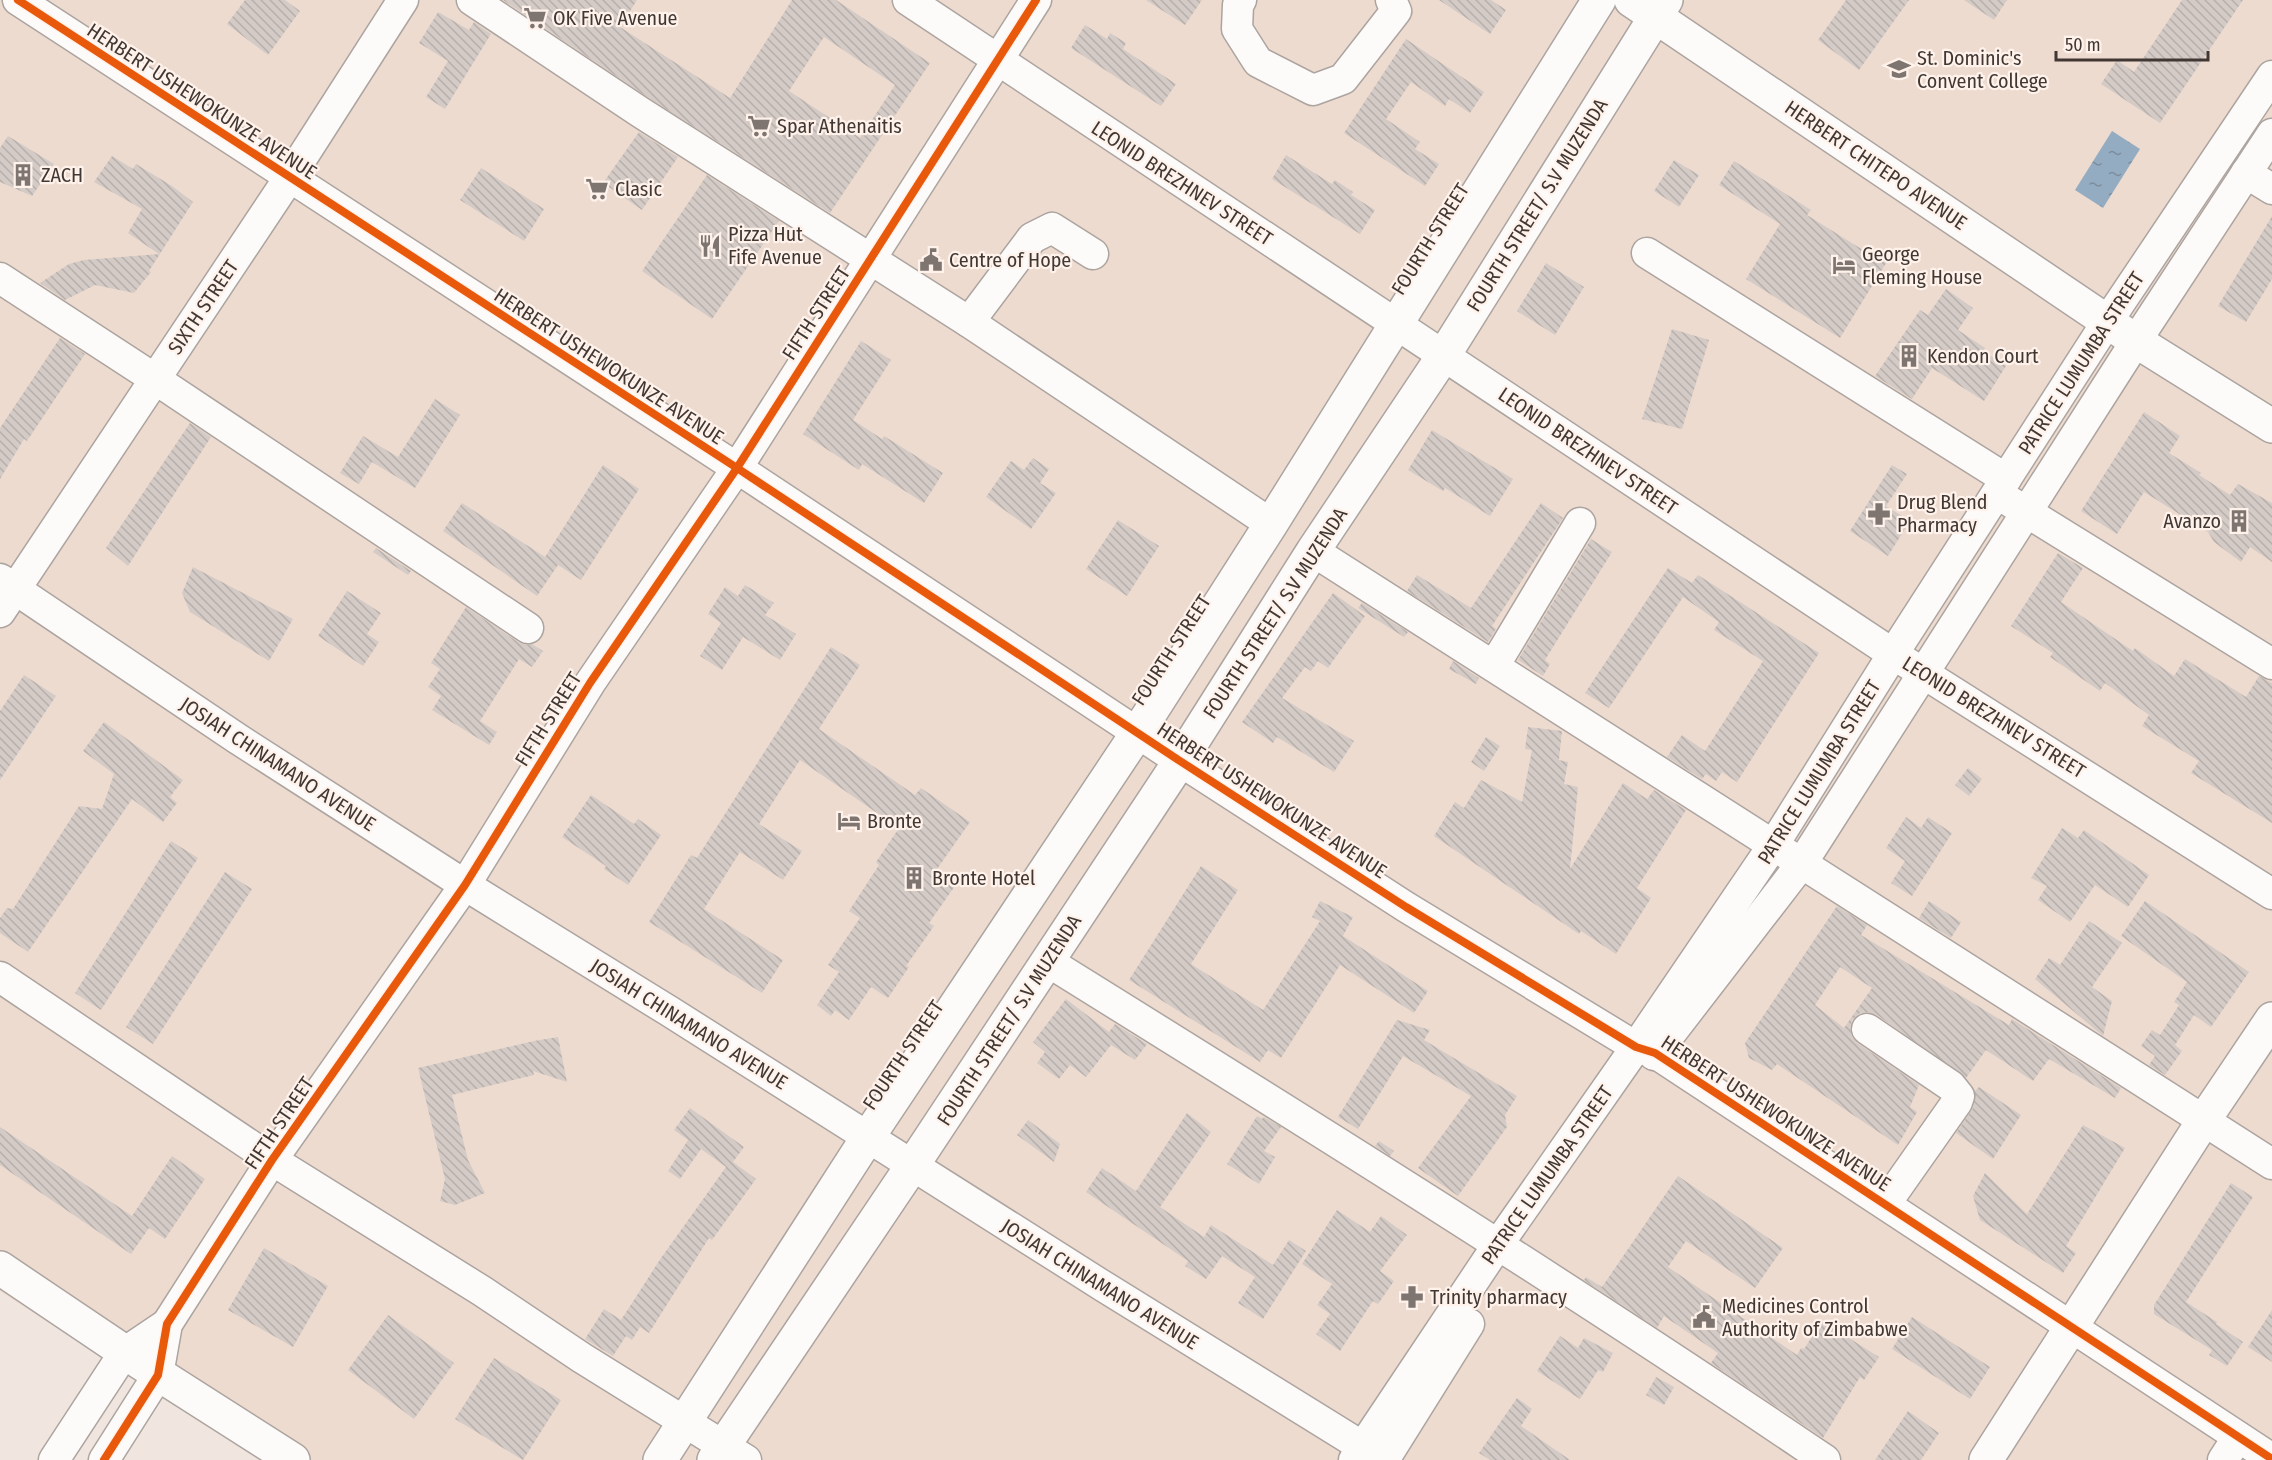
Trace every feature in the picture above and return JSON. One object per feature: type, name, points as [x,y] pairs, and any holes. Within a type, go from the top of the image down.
[{"type":"main road","name":"FOURTH STREET","points":[[660,1460],[868,1137],[1138,732],[1272,524],[1599,0]]},
{"type":"main road","name":"HERBERT CHITEPO AVENUE","points":[[1651,5],[2107,322],[2272,426]]},
{"type":"main road","name":"FOURTH STREET/ S.V MUZENDA","points":[[728,1455],[912,1166],[1180,761],[1313,551],[1444,355],[1651,5]]},
{"type":"main road","points":[[1986,1460],[2204,1120],[2272,1020]]},
{"type":"main road","points":[[0,1268],[124,1353],[292,1460]]},
{"type":"street","name":"HERBERT USHEWOKUNZE AVENUE","points":[[18,0],[1406,907],[1646,1050],[1886,1203],[2072,1328],[2231,1449],[2272,1459]]},
{"type":"street","name":"SIXTH STREET","points":[[5,594],[155,379],[289,178],[403,0]]},
{"type":"street","points":[[472,0],[640,112],[969,322],[1272,524]]},
{"type":"street","name":"LEONID BREZHNEV STREET","points":[[908,0],[1893,654],[2272,894]]},
{"type":"street","name":"FIFTH STREET","points":[[104,1460],[158,1375],[167,1324],[272,1161],[465,885],[590,683],[737,468],[1036,0]]},
{"type":"street","points":[[1241,0],[1238,5],[1237,29],[1258,62],[1313,90],[1343,79],[1396,11],[1391,0]]},
{"type":"street","name":"PATRICE LUMUMBA STREET","points":[[1371,1456],[1506,1249],[1646,1050],[1893,654],[2107,322],[2272,76]]},
{"type":"street","name":"PATRICE LUMUMBA STREET","points":[[1646,1050],[1802,863],[2026,511],[2272,134]]},
{"type":"street","points":[[2246,173],[2272,189]]},
{"type":"street","points":[[969,322],[1032,238],[1052,228],[1093,254]]},
{"type":"street","points":[[1647,253],[2002,486],[2026,511],[2272,664]]},
{"type":"street","points":[[0,278],[528,628]]},
{"type":"street","points":[[1494,666],[1580,523]]},
{"type":"street","points":[[1313,551],[2272,1164]]},
{"type":"street","name":"JOSIAH CHINAMANO AVENUE","points":[[5,594],[1371,1456]]},
{"type":"street","points":[[1047,961],[1506,1249],[1825,1460]]},
{"type":"street","points":[[0,977],[272,1161],[482,1291],[582,1358],[684,1422],[728,1455]]},
{"type":"street","points":[[1867,1029],[1951,1086],[1959,1096],[1886,1203]]},
{"type":"street","name":"FIFTH STREET","points":[[54,1460],[124,1353],[167,1324]]},
{"type":"shaded area","points":[[0,0],[2272,0],[2272,1460],[262,1460],[0,1291]]},
{"type":"water","points":[[2112,131],[2140,149],[2103,208],[2075,190]]},
{"type":"building","points":[[245,0],[285,0],[300,11],[268,55],[227,24]]},
{"type":"building","points":[[503,0],[637,0],[620,27],[730,98],[792,0],[836,0],[930,63],[830,213],[649,98]],"holes":[[[824,37],[895,85],[860,138],[789,91]]]},
{"type":"building","points":[[1146,0],[1202,0],[1185,25]]},
{"type":"building","points":[[1439,0],[1491,0],[1506,10],[1490,34]]},
{"type":"building","points":[[1846,0],[1909,0],[1859,70],[1818,40]]},
{"type":"building","points":[[1964,0],[2007,0],[1994,20]]},
{"type":"building","points":[[2182,0],[2243,0],[2160,123],[2101,84],[2117,60],[2134,72]]},
{"type":"building","points":[[438,12],[469,30],[474,22],[491,34],[445,109],[426,97],[448,61],[419,43]]},
{"type":"building","points":[[1085,25],[1107,39],[1110,33],[1126,43],[1123,49],[1176,84],[1161,106],[1071,48]]},
{"type":"building","points":[[1406,39],[1484,92],[1470,113],[1449,99],[1445,106],[1411,82],[1386,119],[1420,142],[1415,149],[1439,164],[1425,186],[1344,133]]},
{"type":"building","points":[[639,132],[678,157],[642,210],[603,183]]},
{"type":"building","name":"ZACH","points":[[8,136],[54,164],[32,196],[0,182],[0,148]]},
{"type":"building","points":[[1286,155],[1332,184],[1335,180],[1353,192],[1351,195],[1375,210],[1360,234],[1272,179]]},
{"type":"building","points":[[112,156],[133,169],[136,164],[193,202],[149,271],[151,272],[134,293],[95,285],[65,300],[40,283],[69,264],[84,260],[159,254],[128,233],[142,209],[94,182]]},
{"type":"building","points":[[1674,160],[1699,175],[1679,207],[1654,191]]},
{"type":"building","name":"George Fleming House","points":[[1734,161],[1811,210],[1807,215],[1871,255],[1874,251],[1888,260],[1840,338],[1746,279],[1780,224],[1719,185]]},
{"type":"building","points":[[481,168],[544,209],[524,241],[460,200]]},
{"type":"building","name":"Pizza Hut Fife Avenue","points":[[707,175],[779,221],[712,319],[642,271]]},
{"type":"building","points":[[2272,216],[2272,279],[2246,322],[2218,306]]},
{"type":"building","points":[[1546,263],[1584,287],[1555,335],[1517,311]]},
{"type":"building","points":[[1946,289],[1973,308],[1958,330],[2006,366],[1984,401],[1932,368],[1912,399],[1875,376],[1920,310],[1928,315]]},
{"type":"building","points":[[1672,329],[1709,340],[1682,429],[1642,419]]},
{"type":"building","points":[[60,338],[85,354],[27,441],[24,439],[0,479],[0,428]]},
{"type":"building","points":[[861,341],[891,360],[853,420],[882,439],[884,436],[943,473],[924,503],[862,464],[859,470],[803,434]]},
{"type":"building","points":[[435,399],[460,415],[415,488],[372,462],[359,484],[340,473],[363,436],[398,457]]},
{"type":"building","points":[[2144,412],[2180,436],[2169,453],[2201,473],[2199,475],[2230,495],[2238,484],[2272,503],[2272,562],[2250,547],[2241,562],[2214,542],[2208,532],[2144,492],[2117,534],[2081,511]]},
{"type":"building","points":[[190,423],[211,437],[128,566],[106,548]]},
{"type":"building","points":[[1432,430],[1513,479],[1490,516],[1445,488],[1443,491],[1408,470]]},
{"type":"building","points":[[1033,458],[1049,469],[1040,483],[1056,493],[1031,529],[986,497],[1011,461],[1024,470]]},
{"type":"building","points":[[603,465],[639,489],[581,580],[558,565],[537,596],[443,531],[462,503],[545,557]]},
{"type":"building","name":"Drug Blend Pharmacy","points":[[1892,465],[1907,474],[1886,506],[1910,521],[1888,556],[1850,531]]},
{"type":"building","points":[[1541,503],[1563,518],[1492,626],[1496,629],[1488,642],[1407,591],[1417,575],[1471,608]]},
{"type":"building","points":[[1118,520],[1159,546],[1127,596],[1086,569]]},
{"type":"building","points":[[1591,539],[1612,552],[1545,660],[1550,664],[1543,676],[1518,660]]},
{"type":"building","points":[[376,548],[411,571],[408,575],[373,552]]},
{"type":"building","points":[[2058,553],[2083,568],[2061,602],[2133,651],[2135,648],[2174,676],[2185,659],[2246,697],[2259,676],[2272,683],[2272,823],[2191,773],[2199,761],[2142,726],[2149,715],[2105,683],[2100,691],[2050,657],[2053,653],[2011,626]]},
{"type":"building","points":[[193,567],[293,619],[269,661],[190,612],[182,593]]},
{"type":"building","points":[[1668,568],[1692,583],[1698,575],[1819,653],[1737,782],[1722,772],[1716,781],[1706,774],[1702,779],[1667,757],[1682,735],[1705,751],[1763,661],[1714,630],[1719,622],[1683,597],[1609,708],[1585,693]]},
{"type":"building","points":[[745,585],[774,603],[765,615],[796,634],[780,660],[743,637],[722,670],[700,656],[721,623],[708,614],[725,587],[738,596]]},
{"type":"building","points":[[347,591],[381,613],[367,634],[379,642],[363,666],[318,636]]},
{"type":"building","points":[[1333,593],[1365,616],[1328,668],[1318,661],[1311,671],[1305,667],[1282,698],[1354,741],[1334,772],[1277,737],[1273,743],[1242,722]]},
{"type":"building","points":[[1362,603],[1408,632],[1404,637],[1358,608]]},
{"type":"building","points":[[466,607],[518,642],[526,645],[532,644],[543,651],[532,667],[519,659],[480,721],[497,732],[489,745],[432,710],[441,696],[428,687],[440,669],[431,663]]},
{"type":"building","points":[[831,647],[860,665],[819,729],[915,795],[921,788],[970,822],[935,872],[955,886],[929,923],[934,926],[906,966],[909,967],[888,998],[871,987],[849,1020],[835,1010],[831,1016],[817,1005],[839,972],[828,965],[860,918],[849,911],[879,865],[876,862],[899,828],[800,760],[759,824],[802,851],[783,880],[740,852],[704,909],[783,960],[762,993],[649,922],[691,855],[697,858]]},
{"type":"building","points":[[1453,661],[1479,678],[1476,684],[1449,669]]},
{"type":"building","points":[[24,675],[56,696],[0,780],[0,711]]},
{"type":"building","points":[[104,722],[183,780],[170,797],[177,803],[163,822],[132,799],[28,952],[0,933],[0,918],[7,908],[13,909],[79,806],[102,809],[114,774],[83,751]]},
{"type":"building","points":[[1528,727],[1562,731],[1559,760],[1568,762],[1564,784],[1578,787],[1570,869],[1623,783],[1647,799],[1654,790],[1686,810],[1637,888],[1651,898],[1616,954],[1581,931],[1579,934],[1434,836],[1455,802],[1464,808],[1481,780],[1522,802],[1532,750],[1525,749]]},
{"type":"building","points":[[1486,737],[1500,746],[1484,771],[1471,762]]},
{"type":"building","points":[[1968,768],[1982,779],[1969,796],[1955,785]]},
{"type":"building","points":[[591,795],[634,824],[638,819],[661,835],[628,885],[604,869],[606,866],[562,837]]},
{"type":"building","points":[[1906,817],[1921,828],[1928,817],[1952,833],[1912,896],[1891,883],[1905,861],[1886,848]]},
{"type":"building","points":[[2062,828],[2078,838],[2084,830],[2149,875],[2128,907],[2095,885],[2070,922],[2038,900],[2047,886],[2031,878]]},
{"type":"building","points":[[171,841],[198,858],[101,1010],[75,993]]},
{"type":"building","points":[[1201,866],[1238,890],[1191,964],[1263,1010],[1320,921],[1312,917],[1320,901],[1353,917],[1343,936],[1428,991],[1414,1013],[1340,965],[1281,1058],[1268,1050],[1260,1062],[1129,980]]},
{"type":"building","points":[[225,872],[252,889],[153,1044],[126,1027]]},
{"type":"building","points":[[1929,901],[1961,922],[1951,938],[1919,918]]},
{"type":"building","points":[[2145,901],[2249,972],[2211,1027],[2194,1015],[2175,1045],[2182,1051],[2165,1075],[2149,1065],[2155,1056],[2141,1046],[2152,1030],[2160,1035],[2179,1005],[2174,1002],[2187,982],[2121,936]]},
{"type":"building","points":[[1837,906],[1867,925],[1861,935],[2009,1025],[2012,1019],[2121,1088],[2115,1098],[2049,1059],[2033,1081],[1986,1050],[1966,1078],[1877,1015],[1869,1012],[1860,1013],[1852,1020],[1850,1028],[1852,1037],[1857,1043],[1919,1085],[1910,1107],[1917,1112],[1898,1145],[1777,1064],[1772,1070],[1749,1058],[1745,1043]],"holes":[[[1840,967],[1872,988],[1844,1028],[1815,1005]]]},
{"type":"building","points":[[2089,921],[2122,943],[2092,987],[2112,1001],[2103,1036],[2035,979],[2049,958],[2060,965]]},
{"type":"building","points":[[1066,999],[1109,1032],[1115,1024],[1147,1044],[1135,1060],[1111,1045],[1086,1077],[1070,1065],[1059,1079],[1037,1063],[1045,1052],[1033,1042]]},
{"type":"building","points":[[1397,1020],[1430,1030],[1424,1040],[1517,1096],[1505,1115],[1507,1127],[1458,1196],[1418,1168],[1471,1096],[1403,1056],[1358,1129],[1338,1117]]},
{"type":"building","points":[[558,1037],[567,1082],[533,1071],[534,1075],[452,1095],[468,1160],[485,1193],[455,1205],[440,1201],[445,1179],[418,1068]]},
{"type":"building","points":[[1979,1087],[2021,1115],[1993,1159],[1956,1133],[1973,1108],[1975,1091]]},
{"type":"building","points":[[690,1108],[744,1147],[733,1162],[756,1179],[712,1240],[709,1238],[649,1333],[640,1327],[632,1340],[626,1336],[613,1356],[585,1339],[604,1309],[621,1320],[661,1258],[726,1167],[701,1149],[680,1179],[668,1171],[688,1140],[674,1130]]},
{"type":"building","points":[[1187,1113],[1211,1132],[1160,1207],[1204,1237],[1211,1225],[1273,1265],[1289,1240],[1306,1251],[1263,1319],[1238,1303],[1255,1277],[1222,1256],[1206,1279],[1185,1266],[1188,1261],[1086,1192],[1102,1168],[1136,1191]]},
{"type":"building","points":[[1257,1116],[1262,1119],[1264,1117],[1281,1127],[1264,1151],[1275,1157],[1259,1184],[1227,1164]]},
{"type":"building","points":[[1028,1120],[1060,1144],[1054,1162],[1017,1135]]},
{"type":"building","points":[[2083,1125],[2125,1148],[2066,1246],[2076,1253],[2063,1273],[1980,1220],[1973,1196],[1985,1173],[2027,1214]]},
{"type":"building","points":[[0,1127],[132,1216],[172,1156],[205,1179],[165,1239],[149,1228],[131,1254],[0,1165]]},
{"type":"building","points":[[1379,1141],[1394,1151],[1390,1156],[1375,1146]]},
{"type":"building","name":"Medicines Control Authority of Zimbabwe","points":[[1678,1176],[1783,1248],[1755,1288],[1686,1241],[1668,1267],[1797,1355],[1801,1348],[1804,1349],[1822,1321],[1879,1357],[1864,1380],[1860,1377],[1823,1438],[1711,1363],[1718,1353],[1664,1316],[1657,1328],[1584,1280],[1586,1277],[1602,1287]]},
{"type":"building","points":[[2231,1183],[2253,1197],[2186,1302],[2243,1342],[2227,1366],[2209,1355],[2212,1350],[2154,1314],[2154,1305]]},
{"type":"building","points":[[1337,1210],[1370,1232],[1381,1216],[1407,1235],[1380,1271],[1394,1281],[1378,1304],[1373,1301],[1340,1351],[1316,1334],[1330,1314],[1317,1305],[1332,1284],[1302,1264]]},
{"type":"building","points":[[264,1248],[328,1286],[293,1347],[228,1310]]},
{"type":"building","points":[[2272,1310],[2272,1362],[2248,1347]]},
{"type":"building","points":[[388,1315],[454,1363],[414,1419],[348,1370]]},
{"type":"building","points":[[1912,1317],[1990,1367],[1970,1399],[1892,1349]]},
{"type":"building","points":[[1560,1336],[1578,1348],[1584,1338],[1613,1353],[1603,1372],[1598,1370],[1580,1399],[1537,1371]]},
{"type":"building","points":[[494,1358],[561,1400],[523,1460],[455,1419]]},
{"type":"building","points":[[1656,1377],[1674,1387],[1664,1405],[1646,1395]]},
{"type":"building","points":[[1517,1398],[1532,1409],[1521,1426],[1570,1460],[1490,1460],[1479,1453]]},
{"type":"building","points":[[1908,1411],[1939,1433],[1921,1460],[1875,1460]]},
{"type":"cycle path","points":[[18,0],[737,468],[1180,761],[1406,907],[1636,1047],[1655,1053],[2272,1459]]},
{"type":"cycle path","points":[[104,1460],[158,1375],[167,1324],[272,1160],[465,885],[590,683],[737,468],[1036,0]]},
{"type":"place","name":"OK Five Avenue","points":[[535,18]]},
{"type":"place","name":"St. Dominic's Convent College","points":[[1899,69]]},
{"type":"place","name":"Spar Athenaitis","points":[[759,126]]},
{"type":"place","name":"ZACH","points":[[23,175]]},
{"type":"place","name":"Clasic","points":[[597,189]]},
{"type":"place","name":"Pizza Hut Fife Avenue","points":[[710,246]]},
{"type":"place","name":"Centre of Hope","points":[[931,260]]},
{"type":"place","name":"George Fleming House","points":[[1844,265]]},
{"type":"place","name":"Kendon Court","points":[[1909,356]]},
{"type":"place","name":"Drug Blend Pharmacy","points":[[1879,514]]},
{"type":"place","name":"Avanzo","points":[[2239,521]]},
{"type":"place","name":"Bronte","points":[[849,821]]},
{"type":"place","name":"Bronte Hotel","points":[[914,878]]},
{"type":"place","name":"Trinity pharmacy","points":[[1412,1297]]},
{"type":"place","name":"Medicines Control Authority of Zimbabwe","points":[[1704,1317]]}]
